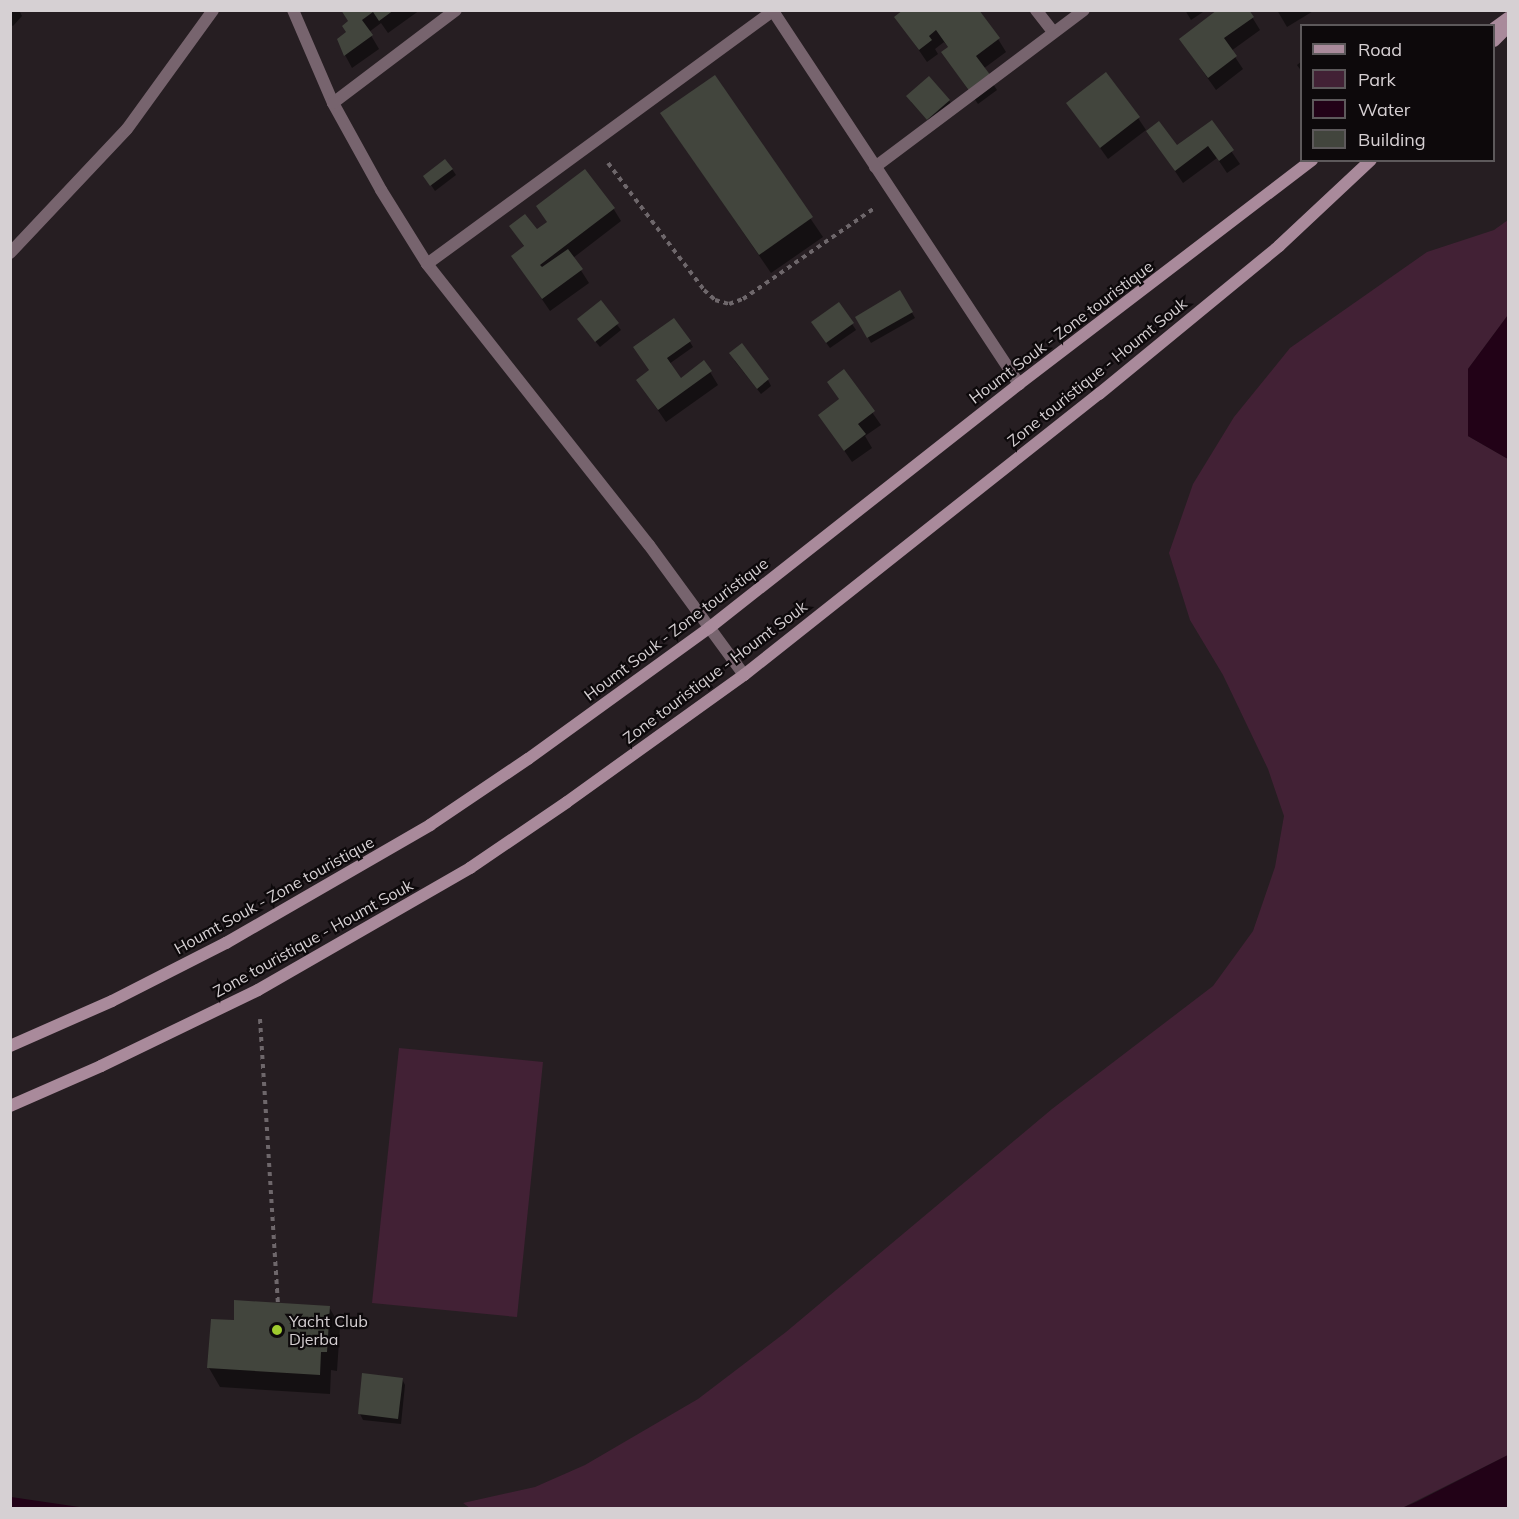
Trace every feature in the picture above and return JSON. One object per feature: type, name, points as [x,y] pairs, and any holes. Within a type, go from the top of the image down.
[{"type":"main road","points":[[1495,27],[1509,18]]},
{"type":"main road","points":[[1495,40],[1509,27]]},
{"type":"main road","name":"Houmt Souk - Zone touristique","points":[[10,1047],[112,1001],[226,943],[430,825],[528,759],[709,628],[1019,384],[1309,162]]},
{"type":"main road","name":"Zone touristique - Houmt Souk","points":[[10,1106],[101,1066],[258,990],[470,868],[744,675],[1099,394],[1252,269],[1369,162]]},
{"type":"street","points":[[10,253],[127,129],[213,10]]},
{"type":"street","points":[[293,10],[333,103],[381,190],[427,264],[649,545],[744,675]]},
{"type":"street","points":[[333,103],[456,10]]},
{"type":"street","points":[[427,264],[591,141],[773,10],[1019,384]]},
{"type":"street","points":[[1036,10],[1053,32]]},
{"type":"street","points":[[875,167],[1084,10]]},
{"type":"path","points":[[591,141],[704,290],[715,300],[729,304],[744,298],[894,195]]},
{"type":"path","points":[[258,990],[278,1302]]},
{"type":"green space","points":[[1508,220],[1508,315],[1468,369],[1468,436],[1508,459],[1508,1455],[1402,1508],[470,1508],[463,1503],[535,1487],[585,1465],[698,1399],[786,1332],[1052,1109],[1213,986],[1253,931],[1275,867],[1284,816],[1268,769],[1223,675],[1190,620],[1169,553],[1193,484],[1234,417],[1290,348],[1427,252],[1494,230]]},
{"type":"green space","points":[[399,1048],[543,1062],[517,1317],[372,1303]]},
{"type":"water","points":[[1508,315],[1508,459],[1468,436],[1468,369]]},
{"type":"water","points":[[1508,1455],[1508,1508],[1402,1508],[1416,1502]]},
{"type":"water","points":[[11,1497],[86,1508],[11,1508]]},
{"type":"building","points":[[341,10],[394,10],[379,21],[373,12],[362,20],[373,35],[344,56],[337,39],[346,32],[342,26],[348,21]]},
{"type":"building","points":[[903,10],[979,10],[1000,38],[976,56],[991,76],[970,92],[941,52],[948,47],[936,30],[929,36],[932,40],[919,50],[894,17]]},
{"type":"building","points":[[1217,10],[1249,10],[1254,17],[1224,38],[1237,56],[1208,78],[1179,39]]},
{"type":"building","points":[[1106,72],[1140,117],[1100,148],[1066,103]]},
{"type":"building","points":[[715,75],[813,217],[759,255],[660,113]]},
{"type":"building","points":[[929,76],[950,100],[927,120],[906,96]]},
{"type":"building","points":[[1212,120],[1234,150],[1219,161],[1208,146],[1175,171],[1146,131],[1159,121],[1177,145]]},
{"type":"building","points":[[445,159],[453,169],[430,186],[423,176]]},
{"type":"building","points":[[585,169],[615,208],[540,265],[542,267],[568,249],[583,269],[542,299],[511,256],[524,246],[509,226],[525,214],[537,229],[547,222],[536,206]]},
{"type":"building","points":[[900,290],[913,312],[867,338],[855,317]]},
{"type":"building","points":[[601,300],[619,323],[595,342],[577,319]]},
{"type":"building","points":[[839,302],[854,323],[826,343],[811,322]]},
{"type":"building","points":[[674,318],[691,341],[667,358],[681,378],[704,360],[712,371],[658,410],[636,380],[649,370],[633,347]]},
{"type":"building","points":[[742,343],[769,379],[757,389],[729,353]]},
{"type":"building","points":[[844,369],[875,411],[858,424],[866,434],[844,451],[818,415],[839,399],[827,382]]},
{"type":"building","points":[[234,1300],[330,1306],[327,1352],[321,1352],[320,1375],[207,1368],[211,1319],[234,1320]]},
{"type":"building","points":[[362,1373],[403,1378],[398,1419],[358,1414]]},
{"type":"place","name":"Yacht Club Djerba","points":[[277,1330]]}]
